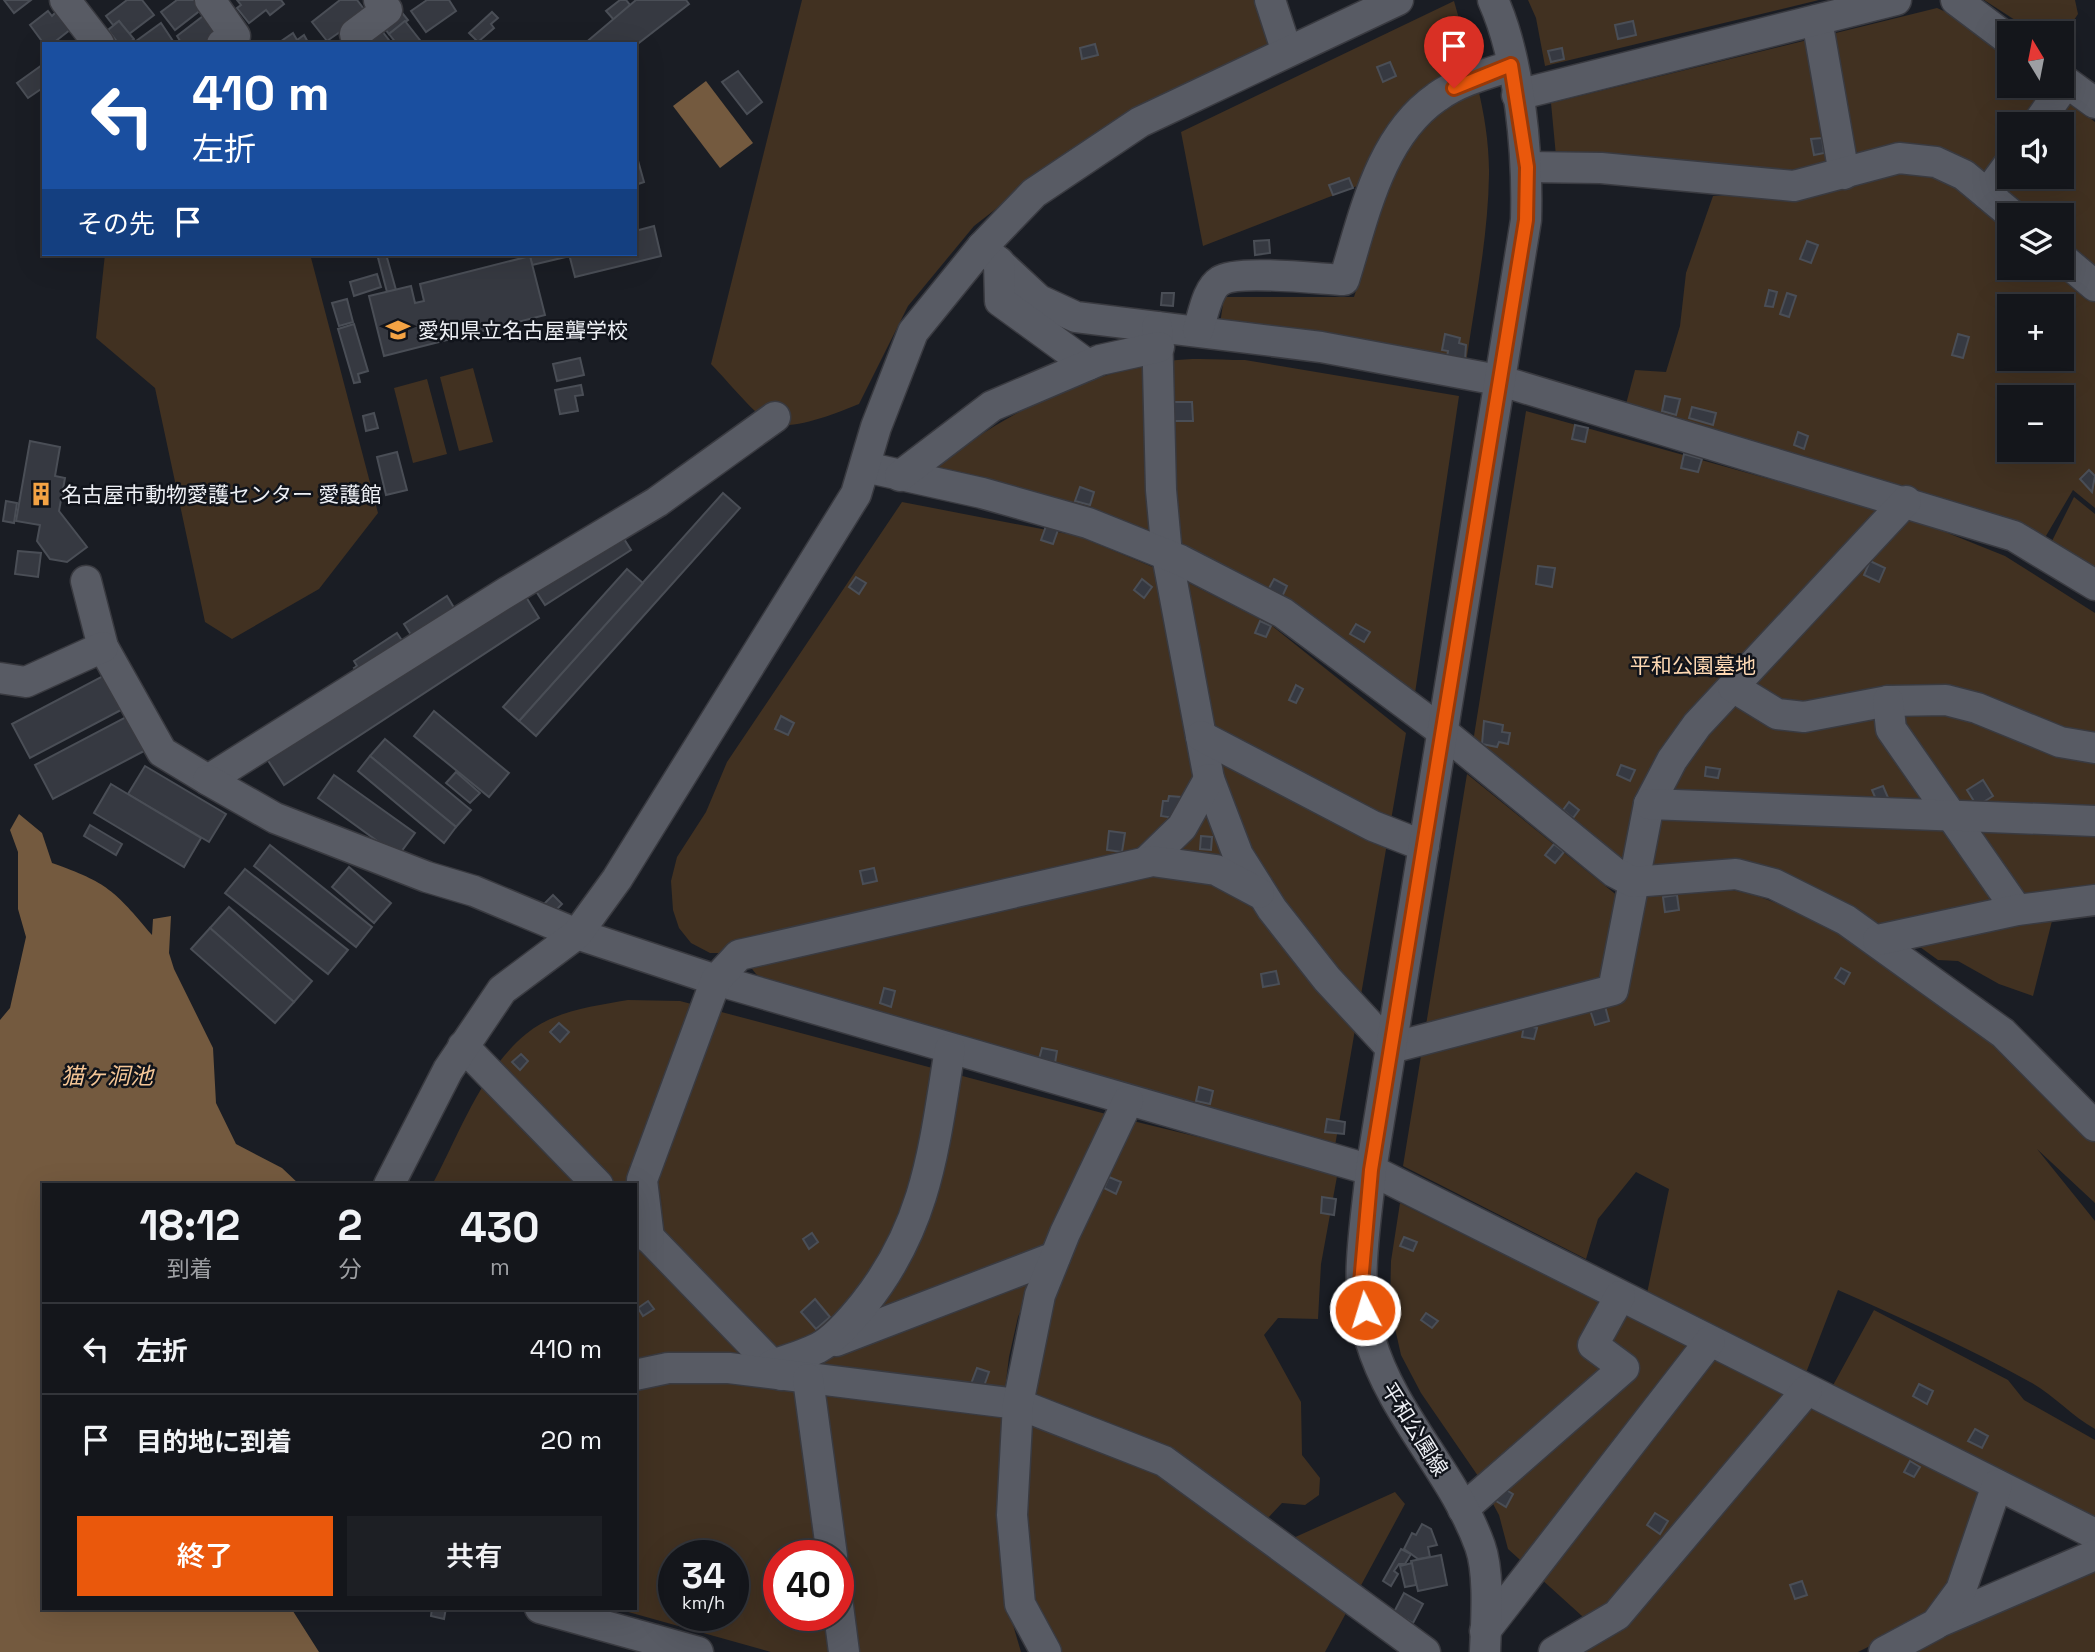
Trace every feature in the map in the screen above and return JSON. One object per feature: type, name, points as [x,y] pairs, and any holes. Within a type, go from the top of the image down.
[{"type":"street","points":[[65,0],[97,42]]},
{"type":"street","points":[[210,0],[235,36],[225,42]]},
{"type":"street","points":[[355,34],[387,10],[379,0]]},
{"type":"street","points":[[1270,0],[1287,52]]},
{"type":"street","points":[[390,1183],[448,1070],[502,989],[577,934],[617,879],[818,559],[856,494],[876,427],[913,332],[990,255],[1034,193],[1140,122],[1398,0]]},
{"type":"street","name":"平和公園線","points":[[1485,1641],[1481,1548],[1463,1509],[1386,1385],[1369,1336],[1361,1283],[1371,1170],[1526,220],[1527,167],[1517,95],[1504,24],[1493,0]]},
{"type":"street","points":[[1517,95],[1811,14],[1896,0]]},
{"type":"street","points":[[1956,0],[1997,31]]},
{"type":"street","points":[[1811,14],[1844,174]]},
{"type":"street","points":[[1198,330],[1212,291],[1219,281],[1241,275],[1344,280],[1390,150],[1412,117],[1438,96],[1469,79],[1511,65]]},
{"type":"street","points":[[2074,88],[2095,103]]},
{"type":"street","points":[[1527,167],[1601,168],[1794,186],[1899,158],[1936,162],[1964,174],[1998,203]]},
{"type":"street","points":[[1987,194],[1997,180]]},
{"type":"street","points":[[990,255],[1039,300],[1076,317],[1158,337]]},
{"type":"street","points":[[990,255],[1000,301],[1087,365]]},
{"type":"street","points":[[2074,268],[2095,286]]},
{"type":"street","points":[[900,477],[992,406],[1158,337],[1198,330],[1321,347],[1498,380],[1906,501],[2014,536],[2095,585]]},
{"type":"street","points":[[1158,337],[1161,490],[1167,555],[1209,779],[1238,855],[1263,895],[1328,979],[1391,1048],[1613,990],[1649,804],[1672,760],[1697,725],[1906,501]]},
{"type":"street","points":[[208,780],[507,592],[657,502],[775,417]]},
{"type":"street","points":[[865,467],[900,477],[982,493],[1088,523],[1167,555],[1283,613],[1443,732],[1614,872],[1633,882],[1736,874],[1774,884],[1846,920],[1878,940],[2003,1033],[2095,1126]]},
{"type":"street","points":[[86,581],[103,647],[162,752],[269,815],[427,877],[474,891],[577,934],[716,980],[1371,1170],[2095,1534]]},
{"type":"street","points":[[0,678],[26,682],[103,647]]},
{"type":"street","points":[[1733,687],[1777,713],[1804,717],[1888,701],[1921,698],[1960,703],[2090,755]]},
{"type":"street","points":[[1888,701],[1891,729],[2017,910]]},
{"type":"street","points":[[1201,736],[1362,820],[1424,846]]},
{"type":"street","points":[[1146,862],[1181,827],[1209,779]]},
{"type":"street","points":[[1649,804],[2095,821]]},
{"type":"street","points":[[828,1540],[787,1373],[642,1231],[642,1180],[716,980],[739,956],[1146,862],[1186,864],[1216,870],[1263,895]]},
{"type":"street","points":[[1878,940],[2017,910],[2095,900]]},
{"type":"street","points":[[464,1046],[596,1183]]},
{"type":"street","points":[[787,1373],[855,1315],[888,1274],[915,1220],[930,1168],[950,1049]]},
{"type":"street","points":[[1046,1652],[1020,1604],[1012,1515],[1018,1404],[1040,1295],[1128,1101]]},
{"type":"street","points":[[819,1348],[1055,1257]]},
{"type":"street","points":[[1463,1509],[1624,1368],[1593,1345],[1619,1296]]},
{"type":"street","points":[[1485,1641],[1710,1341]]},
{"type":"street","points":[[637,1375],[668,1368],[729,1367],[1018,1404],[1164,1461],[1425,1652]]},
{"type":"street","points":[[1554,1652],[1617,1615],[1807,1390]]},
{"type":"street","points":[[1936,1624],[1961,1590],[1997,1485]]},
{"type":"street","points":[[1884,1652],[1936,1624],[2095,1555]]},
{"type":"street","points":[[557,1611],[698,1652]]},
{"type":"street","points":[[841,1631],[844,1652]]},
{"type":"green space","points":[[802,0],[1260,0],[1274,45],[1032,181],[974,226],[908,306],[859,404],[814,420],[778,425],[756,412],[711,364]]},
{"type":"green space","points":[[1528,0],[1819,0],[1545,66],[1536,18]]},
{"type":"green space","points":[[1984,0],[2075,0],[2078,14],[2073,21],[2016,21]]},
{"type":"green space","points":[[1454,1],[1483,109],[1489,175],[1486,222],[1466,363],[1220,324],[1224,297],[1354,297],[1389,186],[1365,183],[1203,246],[1181,132]]},
{"type":"green space","points":[[1937,8],[1955,16],[1997,48],[1997,98],[2064,98],[2095,122],[2095,275],[2074,260],[2074,203],[2006,203],[1952,160],[1765,183],[1556,156],[1551,103]]},
{"type":"green space","points":[[1880,169],[1936,172],[1997,215],[1997,280],[2072,280],[2095,300],[2095,508],[2073,490],[2043,541],[1625,408],[1635,370],[1666,372],[1680,326],[1686,273],[1713,196],[1777,194]]},
{"type":"green space","points":[[105,256],[311,256],[378,513],[319,589],[232,639],[205,622],[155,388],[96,338]]},
{"type":"green space","points":[[1245,360],[1459,396],[1414,700],[1296,613],[931,472],[1013,415],[1073,387],[1136,367],[1170,361]]},
{"type":"green space","points":[[473,368],[493,442],[459,451],[440,377]]},
{"type":"green space","points":[[427,379],[447,454],[413,463],[394,388]]},
{"type":"green space","name":"平和公園墓地","points":[[1526,411],[1913,519],[2005,556],[2095,613],[2095,894],[1877,927],[1789,881],[1646,871],[1619,866],[1473,742]]},
{"type":"green space","points":[[2074,497],[2095,514],[2095,572],[2052,541]]},
{"type":"green space","points":[[902,502],[1078,536],[1177,577],[1271,625],[1406,733],[1335,1146],[784,994],[756,974],[749,965],[727,953],[710,953],[691,943],[679,928],[673,910],[671,881],[677,857],[706,812],[727,762]]},
{"type":"green space","points":[[1467,774],[1619,897],[1647,897],[1716,889],[1743,892],[1790,909],[1862,947],[1935,995],[1969,1022],[2034,1079],[2095,1141],[2095,1203],[2037,1149],[2095,1221],[2095,1429],[2039,1387],[2007,1369],[1838,1290],[1804,1378],[1646,1298],[1669,1189],[1636,1172],[1598,1219],[1586,1259],[1403,1166]]},
{"type":"green space","points":[[2053,917],[2033,996],[1999,984],[1958,961],[1938,960],[1902,934]]},
{"type":"green space","points":[[628,1000],[680,1001],[1106,1114],[1018,1317],[1009,1357],[1002,1414],[1000,1515],[1004,1594],[1021,1652],[771,1652],[696,1631],[749,1631],[749,1540],[658,1540],[658,1620],[621,1610],[637,1610],[637,1183],[433,1183],[496,1066],[526,1034],[561,1015]]},
{"type":"green space","points":[[1133,1121],[1338,1171],[1321,1264],[1318,1319],[1278,1318],[1264,1335],[1301,1402],[1302,1455],[1320,1478],[1319,1495],[1305,1505],[1282,1503],[1267,1519],[1291,1539],[1395,1492],[1405,1504],[1325,1652],[1062,1652],[1036,1607],[1029,1571],[1025,1496],[1031,1415],[1042,1341],[1067,1262]]},
{"type":"green space","points":[[1400,1203],[1986,1495],[1950,1593],[1924,1619],[1858,1652],[1579,1652],[1603,1635],[1508,1549],[1499,1515],[1478,1476],[1421,1393],[1401,1355],[1390,1306],[1391,1261]]},
{"type":"green space","points":[[1874,1310],[2008,1380],[2024,1400],[2095,1440],[2095,1516],[1831,1389]]},
{"type":"green space","points":[[2095,1565],[2095,1652],[1901,1652]]},
{"type":"water","points":[[706,81],[753,143],[720,168],[673,106]]},
{"type":"water","name":"猫ヶ洞池","points":[[19,814],[42,833],[52,863],[86,876],[109,890],[152,935],[153,919],[171,916],[169,953],[174,969],[213,1048],[216,1103],[236,1144],[282,1168],[298,1183],[42,1183],[42,1610],[292,1610],[319,1652],[0,1652],[0,1020],[10,1008],[26,937],[18,909],[18,852],[10,830]]},
{"type":"building","points":[[4,0],[31,0],[14,13]]},
{"type":"building","points":[[127,0],[142,0],[154,15],[129,34],[119,21],[113,25],[106,16]]},
{"type":"building","points":[[177,0],[195,0],[202,9],[175,30],[161,12]]},
{"type":"building","points":[[237,0],[281,0],[284,4],[270,15],[266,10],[249,23],[237,8],[241,5]]},
{"type":"building","points":[[340,0],[357,0],[367,13],[327,41],[312,22]]},
{"type":"building","points":[[427,0],[449,0],[456,11],[426,32],[411,11]]},
{"type":"building","points":[[620,0],[626,0],[630,5],[614,20],[606,11]]},
{"type":"building","points":[[636,0],[686,0],[689,4],[637,44],[637,42],[586,42]]},
{"type":"building","points":[[399,9],[408,20],[389,34],[379,21]]},
{"type":"building","points":[[48,11],[52,16],[57,11],[71,29],[55,42],[43,42],[30,25]]},
{"type":"building","points":[[492,12],[498,18],[491,24],[494,28],[478,42],[469,33]]},
{"type":"building","points":[[207,13],[223,34],[208,42],[181,42],[177,36]]},
{"type":"building","points":[[119,21],[134,39],[130,42],[117,42],[108,30]]},
{"type":"building","points":[[405,21],[421,42],[395,42],[389,34]]},
{"type":"building","points":[[1633,21],[1636,35],[1618,39],[1615,25]]},
{"type":"building","points":[[161,23],[174,42],[135,42]]},
{"type":"building","points":[[382,31],[390,42],[368,42]]},
{"type":"building","points":[[293,33],[297,40],[304,35],[308,42],[280,42]]},
{"type":"building","points":[[1095,44],[1098,55],[1082,59],[1080,48]]},
{"type":"building","points":[[1562,48],[1564,59],[1551,62],[1548,51]]},
{"type":"building","points":[[1390,62],[1396,76],[1383,82],[1377,67]]},
{"type":"building","points":[[42,65],[42,88],[28,98],[17,83]]},
{"type":"building","points":[[738,71],[762,102],[747,114],[722,82]]},
{"type":"building","points":[[1822,138],[1824,153],[1814,155],[1811,139]]},
{"type":"building","points":[[637,157],[644,182],[637,184]]},
{"type":"building","points":[[1349,178],[1353,188],[1333,195],[1329,185]]},
{"type":"building","points":[[654,226],[661,256],[575,277],[570,256],[637,256],[637,230]]},
{"type":"building","points":[[1269,240],[1270,253],[1255,255],[1254,241]]},
{"type":"building","points":[[1807,241],[1818,245],[1811,263],[1800,259]]},
{"type":"building","points":[[378,256],[387,256],[396,290],[387,292]]},
{"type":"building","points":[[530,256],[570,256],[532,265]]},
{"type":"building","points":[[530,256],[545,315],[384,356],[369,296],[411,286],[415,303],[424,301],[420,284]]},
{"type":"building","points":[[377,274],[381,287],[354,296],[350,282]]},
{"type":"building","points":[[1769,290],[1777,292],[1773,307],[1765,306]]},
{"type":"building","points":[[1162,293],[1174,293],[1173,306],[1161,305]]},
{"type":"building","points":[[1787,293],[1796,296],[1789,317],[1780,314]]},
{"type":"building","points":[[347,299],[353,322],[339,326],[332,303]]},
{"type":"building","points":[[354,324],[368,371],[358,374],[360,382],[354,383],[338,329]]},
{"type":"building","points":[[1445,334],[1460,338],[1459,343],[1466,345],[1465,360],[1447,357],[1448,351],[1442,350]]},
{"type":"building","points":[[1958,334],[1969,337],[1963,358],[1952,355]]},
{"type":"building","points":[[580,358],[584,375],[557,381],[553,364]]},
{"type":"building","points":[[581,385],[583,395],[575,396],[578,411],[560,414],[555,390]]},
{"type":"building","points":[[1665,396],[1680,399],[1676,415],[1662,411]]},
{"type":"building","points":[[1173,402],[1192,402],[1193,421],[1173,421]]},
{"type":"building","points":[[1692,407],[1716,413],[1713,425],[1689,418]]},
{"type":"building","points":[[374,413],[378,428],[366,431],[363,416]]},
{"type":"building","points":[[1575,425],[1588,428],[1585,442],[1572,439]]},
{"type":"building","points":[[1798,432],[1808,436],[1804,449],[1794,445]]},
{"type":"building","name":"名古屋市動物愛護センター 愛護館","points":[[30,441],[60,447],[55,476],[65,478],[59,511],[87,547],[67,562],[50,559],[37,541],[40,525],[16,521]]},
{"type":"building","points":[[397,452],[407,490],[386,495],[377,457]]},
{"type":"building","points":[[1684,454],[1702,459],[1698,472],[1681,468]]},
{"type":"building","points":[[2089,470],[2095,476],[2092,492],[2080,479]]},
{"type":"building","points":[[1080,487],[1094,492],[1090,505],[1075,501]]},
{"type":"building","points":[[723,493],[740,508],[536,736],[519,721]]},
{"type":"building","points":[[6,501],[17,503],[14,523],[3,521]]},
{"type":"building","points":[[1046,526],[1058,530],[1053,544],[1041,540]]},
{"type":"building","points":[[619,531],[631,550],[545,605],[532,585]]},
{"type":"building","points":[[18,551],[41,553],[38,577],[15,574]]},
{"type":"building","points":[[1870,561],[1885,568],[1879,582],[1864,575]]},
{"type":"building","points":[[1538,566],[1555,568],[1552,587],[1536,584]]},
{"type":"building","points":[[627,569],[643,583],[519,721],[503,707]]},
{"type":"building","points":[[856,577],[866,583],[859,594],[849,587]]},
{"type":"building","points":[[1142,579],[1152,587],[1144,598],[1134,590]]},
{"type":"building","points":[[1274,579],[1287,586],[1282,597],[1268,590]]},
{"type":"building","points":[[523,592],[539,618],[284,785],[267,759]]},
{"type":"building","points":[[447,596],[456,611],[413,638],[404,624]]},
{"type":"building","points":[[1260,621],[1271,626],[1266,637],[1255,633]]},
{"type":"building","points":[[1356,624],[1370,632],[1364,642],[1350,634]]},
{"type":"building","points":[[397,633],[407,648],[361,678],[354,668],[357,666],[354,661]]},
{"type":"building","points":[[103,676],[121,710],[30,758],[12,724]]},
{"type":"building","points":[[1296,685],[1303,689],[1296,703],[1289,700]]},
{"type":"building","points":[[434,711],[509,773],[489,797],[414,736]]},
{"type":"building","points":[[781,716],[794,723],[788,735],[775,729]]},
{"type":"building","points":[[126,717],[144,751],[53,799],[35,765]]},
{"type":"building","points":[[1484,721],[1503,725],[1502,732],[1510,733],[1508,744],[1499,742],[1497,747],[1482,744]]},
{"type":"building","points":[[385,739],[471,810],[456,827],[370,756]]},
{"type":"building","points":[[370,756],[456,827],[444,843],[358,771]]},
{"type":"building","points":[[1621,765],[1635,770],[1630,781],[1617,775]]},
{"type":"building","points":[[145,766],[226,814],[209,842],[128,794]]},
{"type":"building","points":[[1706,767],[1720,769],[1718,778],[1705,776]]},
{"type":"building","points":[[456,772],[480,793],[470,803],[446,783]]},
{"type":"building","points":[[334,775],[415,833],[398,856],[318,798]]},
{"type":"building","points":[[1983,780],[1993,796],[1977,806],[1967,790]]},
{"type":"building","points":[[111,784],[201,838],[184,867],[94,813]]},
{"type":"building","points":[[1883,786],[1889,800],[1878,804],[1872,790]]},
{"type":"building","points":[[1169,796],[1181,797],[1174,818],[1161,816],[1163,801],[1168,801]]},
{"type":"building","points":[[1569,802],[1579,810],[1573,818],[1563,810]]},
{"type":"building","points":[[90,825],[122,844],[116,855],[84,836]]},
{"type":"building","points":[[1109,831],[1125,833],[1122,852],[1107,850]]},
{"type":"building","points":[[1201,836],[1212,837],[1211,850],[1200,849]]},
{"type":"building","points":[[1554,844],[1564,852],[1555,863],[1545,855]]},
{"type":"building","points":[[270,845],[372,927],[356,947],[254,866]]},
{"type":"building","points":[[349,867],[391,903],[374,923],[332,887]]},
{"type":"building","points":[[874,868],[877,881],[863,884],[860,871]]},
{"type":"building","points":[[245,869],[348,950],[328,974],[225,893]]},
{"type":"building","points":[[553,895],[562,904],[553,913],[544,904]]},
{"type":"building","points":[[1677,895],[1679,910],[1665,912],[1663,897]]},
{"type":"building","points":[[229,907],[312,981],[294,1002],[210,928]]},
{"type":"building","points":[[210,928],[294,1002],[275,1023],[191,949]]},
{"type":"building","points":[[1841,968],[1850,973],[1844,984],[1835,978]]},
{"type":"building","points":[[1276,971],[1279,984],[1263,987],[1261,974]]},
{"type":"building","points":[[884,988],[895,991],[891,1007],[880,1003]]},
{"type":"building","points":[[1605,1006],[1609,1021],[1595,1025],[1590,1010]]},
{"type":"building","points":[[559,1023],[569,1032],[560,1042],[550,1032]]},
{"type":"building","points":[[1524,1025],[1537,1028],[1534,1039],[1522,1037]]},
{"type":"building","points":[[1042,1048],[1057,1051],[1055,1063],[1039,1059]]},
{"type":"building","points":[[521,1054],[528,1061],[520,1070],[512,1062]]},
{"type":"building","points":[[1199,1087],[1213,1091],[1210,1104],[1196,1101]]},
{"type":"building","points":[[1327,1119],[1345,1122],[1344,1134],[1325,1132]]},
{"type":"building","points":[[1109,1177],[1121,1182],[1116,1194],[1104,1188]]},
{"type":"building","points":[[1322,1197],[1336,1199],[1334,1215],[1321,1213]]},
{"type":"building","points":[[812,1233],[818,1242],[809,1249],[803,1239]]},
{"type":"building","points":[[1404,1237],[1417,1242],[1413,1251],[1400,1246]]},
{"type":"building","points":[[815,1299],[830,1317],[816,1329],[801,1312]]},
{"type":"building","points":[[648,1301],[654,1309],[643,1316],[638,1308]]},
{"type":"building","points":[[1426,1313],[1438,1321],[1432,1328],[1421,1320]]},
{"type":"building","points":[[977,1368],[989,1372],[983,1389],[971,1384]]},
{"type":"building","points":[[1919,1384],[1933,1391],[1927,1404],[1913,1396]]},
{"type":"building","points":[[1975,1429],[1988,1436],[1982,1448],[1968,1441]]},
{"type":"building","points":[[1910,1461],[1920,1467],[1914,1477],[1904,1472]]},
{"type":"building","points":[[1503,1488],[1513,1494],[1506,1507],[1496,1501]]},
{"type":"building","points":[[1655,1513],[1668,1521],[1660,1534],[1647,1525]]},
{"type":"building","points":[[1422,1524],[1431,1529],[1437,1545],[1428,1547],[1430,1557],[1418,1559],[1404,1549],[1412,1533],[1416,1535]]},
{"type":"building","points":[[1401,1549],[1411,1554],[1405,1564],[1399,1564],[1394,1571],[1398,1574],[1391,1586],[1383,1581]]},
{"type":"building","points":[[1441,1555],[1447,1585],[1418,1591],[1411,1561]]},
{"type":"building","points":[[1412,1563],[1416,1585],[1405,1587],[1400,1566]]},
{"type":"building","points":[[1802,1581],[1807,1595],[1795,1599],[1790,1585]]},
{"type":"building","points":[[1404,1593],[1423,1604],[1413,1623],[1394,1612]]},
{"type":"building","points":[[432,1610],[446,1610],[444,1619],[431,1616]]},
{"type":"place","name":"愛知県立名古屋聾学校","points":[[398,330]]},
{"type":"place","name":"名古屋市動物愛護センター 愛護館","points":[[41,494]]},
{"type":"route","points":[[1365,1310],[1361,1283],[1371,1170],[1526,220],[1527,167],[1511,65],[1469,79],[1454,88]]}]
